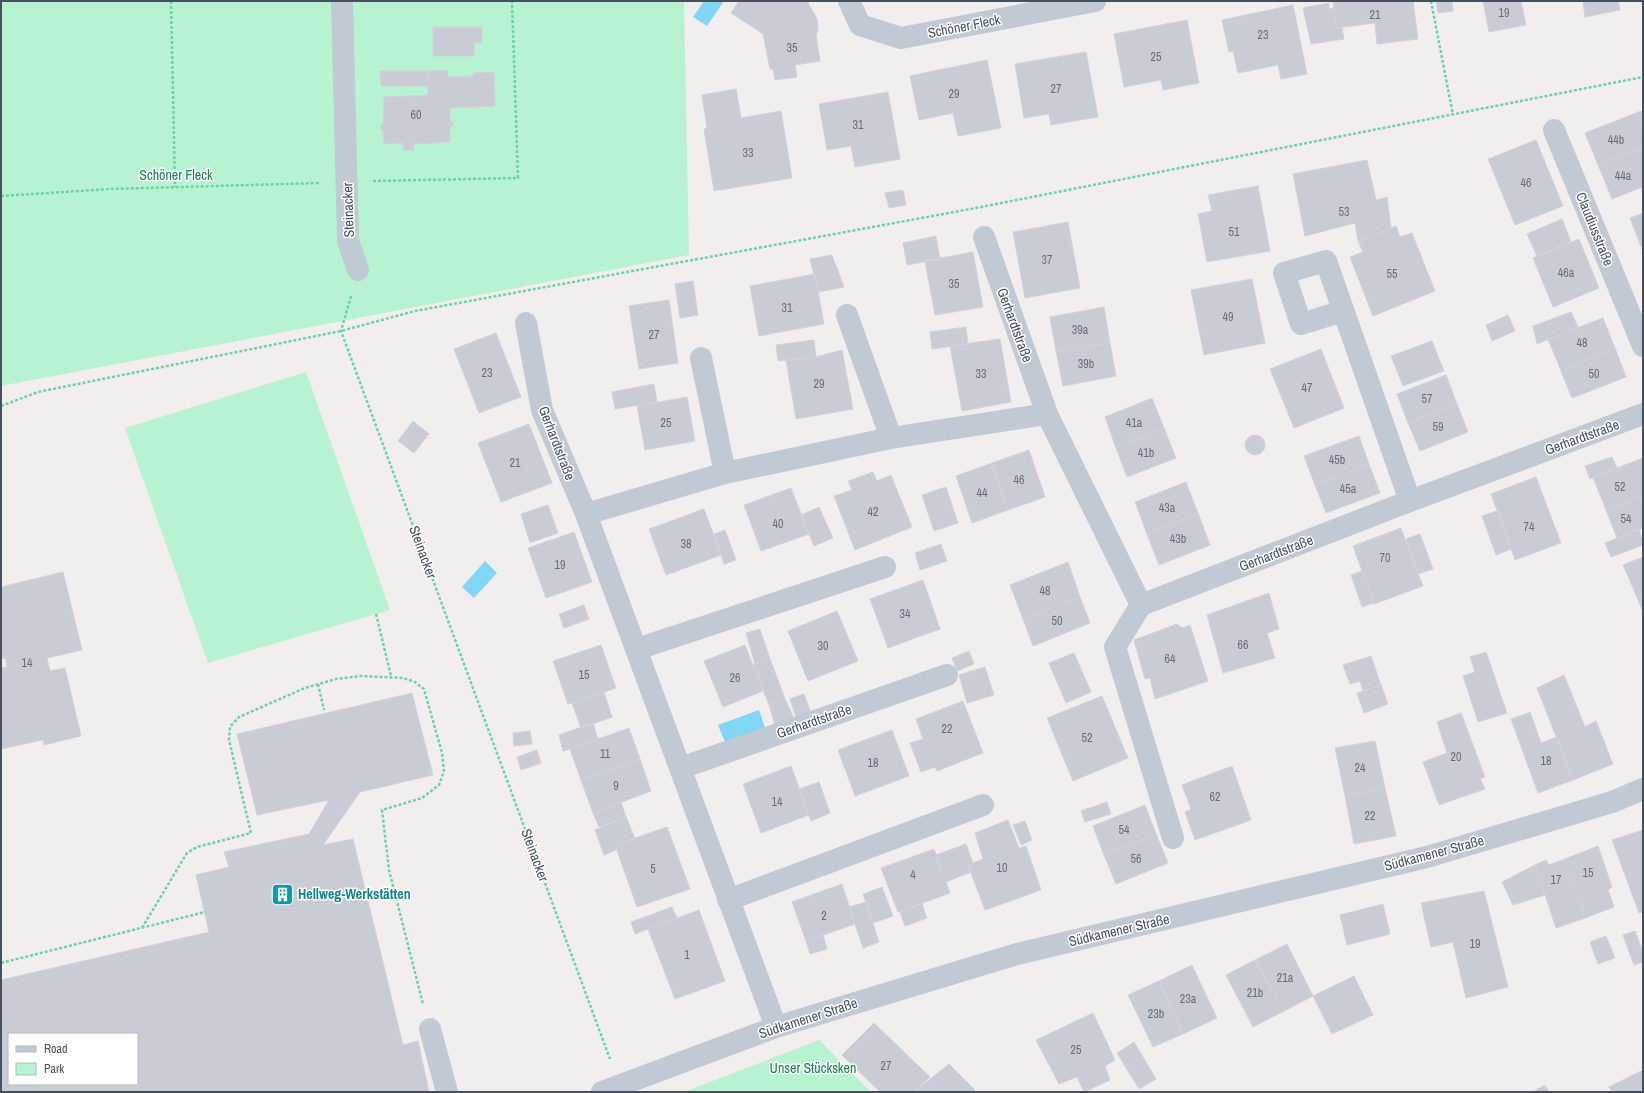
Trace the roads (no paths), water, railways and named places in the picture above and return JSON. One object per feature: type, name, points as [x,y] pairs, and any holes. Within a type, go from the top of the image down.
[{"type":"street","name":"Steinacker","points":[[342,1],[348,241],[358,270]]},
{"type":"street","name":"Schöner Fleck","points":[[849,1],[860,24],[901,38],[1095,1]]},
{"type":"street","name":"Claudiusstraße","points":[[1554,130],[1640,333]]},
{"type":"street","name":"Gerhardtstraße","points":[[984,237],[1047,414],[1142,605],[1410,501],[1643,414]]},
{"type":"street","points":[[1344,311],[1410,501]]},
{"type":"street","points":[[847,315],[891,438]]},
{"type":"street","name":"Gerhardtstraße","points":[[526,323],[542,410],[586,514],[776,1027]]},
{"type":"street","points":[[701,358],[725,473]]},
{"type":"street","points":[[586,514],[725,473],[891,438],[1047,414]]},
{"type":"street","points":[[637,649],[886,567]]},
{"type":"street","points":[[1142,605],[1115,647],[1173,838]]},
{"type":"street","name":"Gerhardtstraße","points":[[681,768],[947,675]]},
{"type":"street","name":"Südkamener Straße","points":[[611,1089],[776,1027],[1016,954],[1427,857],[1612,802],[1643,789]]},
{"type":"street","points":[[728,900],[982,805]]},
{"type":"street","points":[[430,1030],[447,1092]]},
{"type":"water","points":[[704,1],[724,1],[707,26],[693,17]]},
{"type":"water","points":[[485,561],[497,573],[474,598],[462,587]]},
{"type":"water","points":[[759,710],[765,728],[725,742],[718,725]]},
{"type":"place","name":"Hellweg-Werkstätten","points":[[283,894]]},
{"type":"park label","name":"Unser Stücksken","points":[[813,1068]]}]
